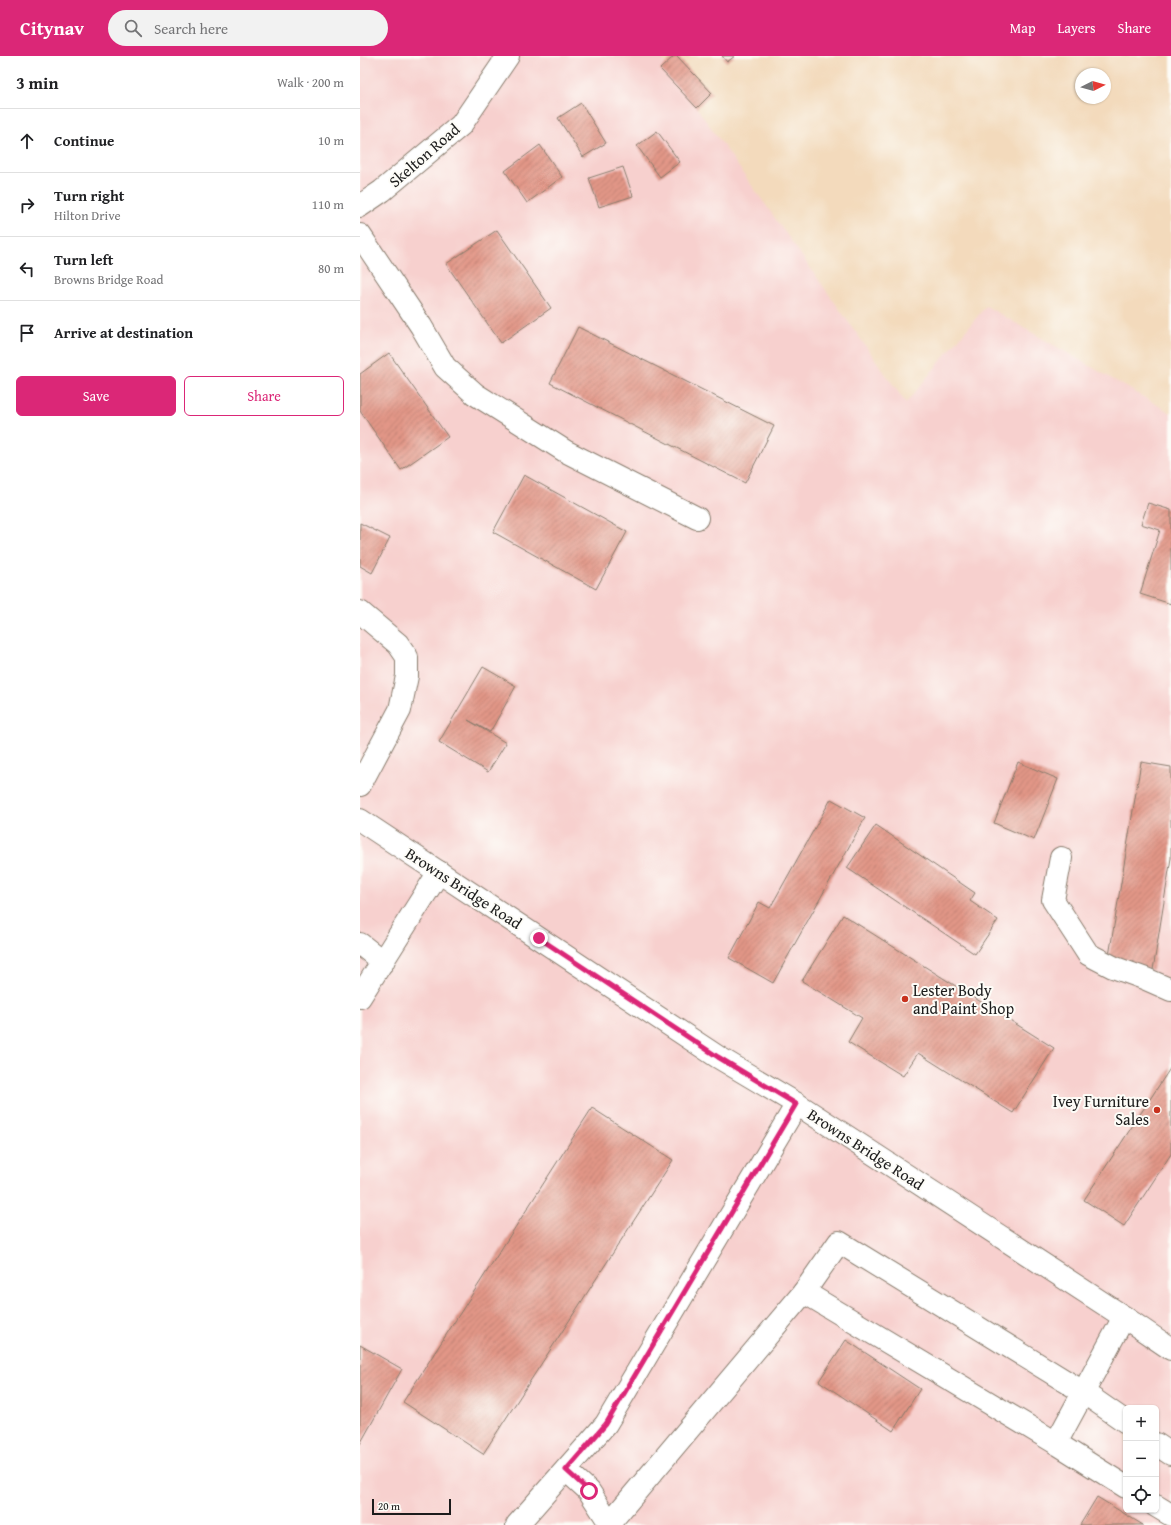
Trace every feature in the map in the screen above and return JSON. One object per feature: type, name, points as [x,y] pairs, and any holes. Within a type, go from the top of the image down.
[{"type":"street","name":"Skelton Road","points":[[360,206],[382,191],[461,125],[508,56]]},
{"type":"street","points":[[360,235],[421,326],[445,367],[475,394],[565,451],[697,518]]},
{"type":"street","points":[[360,612],[398,644],[407,657],[407,676],[400,710],[360,785]]},
{"type":"street","name":"Browns Bridge Road","points":[[360,820],[718,1057],[796,1104],[1171,1349]]},
{"type":"street","points":[[1061,858],[1053,900],[1088,954],[1113,967],[1171,990]]},
{"type":"street","points":[[360,997],[439,872]]},
{"type":"street","points":[[360,944],[383,962]]},
{"type":"street","points":[[517,1525],[606,1424],[796,1104]]},
{"type":"street","points":[[566,1470],[589,1491],[610,1524],[804,1292],[839,1242],[1083,1392],[1123,1420]]},
{"type":"street","points":[[804,1292],[1056,1443],[1123,1485]]},
{"type":"street","points":[[1056,1443],[1124,1317]]},
{"type":"street","points":[[1159,1446],[1171,1454]]},
{"type":"street","points":[[1159,1508],[1171,1515]]},
{"type":"shaded area","points":[[360,56],[660,56],[906,403],[986,306],[1171,413],[1171,1525],[360,1525]]},
{"type":"building","points":[[674,56],[677,56],[712,93],[697,108],[660,69]]},
{"type":"building","points":[[722,56],[735,56],[727,62]]},
{"type":"building","points":[[581,103],[606,143],[583,157],[558,118]]},
{"type":"building","points":[[657,131],[680,162],[660,177],[637,146]]},
{"type":"building","points":[[540,145],[562,177],[527,203],[505,171]]},
{"type":"building","points":[[623,167],[633,196],[599,207],[589,178]]},
{"type":"building","points":[[497,230],[551,308],[501,343],[446,264]]},
{"type":"building","points":[[578,327],[774,426],[745,483],[550,383]]},
{"type":"building","points":[[389,353],[448,437],[401,470],[360,411],[360,374]]},
{"type":"building","points":[[524,475],[627,532],[596,589],[493,532]]},
{"type":"building","points":[[1148,503],[1171,510],[1171,604],[1140,594],[1160,530],[1141,524]]},
{"type":"building","points":[[360,523],[390,538],[372,573],[360,566]]},
{"type":"building","points":[[483,667],[516,686],[490,732],[468,720],[506,743],[488,772],[439,742]]},
{"type":"building","points":[[1018,762],[1058,779],[1034,840],[994,823]]},
{"type":"building","points":[[1141,762],[1171,767],[1171,858],[1153,970],[1108,962]]},
{"type":"building","points":[[831,799],[865,818],[773,983],[729,958],[759,902],[770,908]]},
{"type":"building","points":[[876,825],[975,893],[970,901],[998,920],[975,954],[847,868]]},
{"type":"building","name":"Lester Body and Paint Shop","points":[[843,915],[1054,1048],[1013,1113],[918,1053],[903,1076],[848,1042],[862,1018],[802,981]]},
{"type":"building","name":"Ivey Furniture Sales","points":[[1171,1067],[1171,1154],[1124,1226],[1084,1200]]},
{"type":"building","points":[[592,1108],[673,1160],[483,1454],[403,1402]]},
{"type":"building","points":[[846,1340],[920,1389],[893,1431],[819,1381]]},
{"type":"building","points":[[360,1345],[402,1369],[360,1444]]},
{"type":"building","points":[[1097,1497],[1143,1525],[1080,1525]]},
{"type":"place","name":"Lester Body and Paint Shop","points":[[905,999]]},
{"type":"place","name":"Ivey Furniture Sales","points":[[1157,1110]]},
{"type":"route","points":[[539,938],[718,1057],[796,1104],[606,1424],[566,1470],[589,1491]]}]
